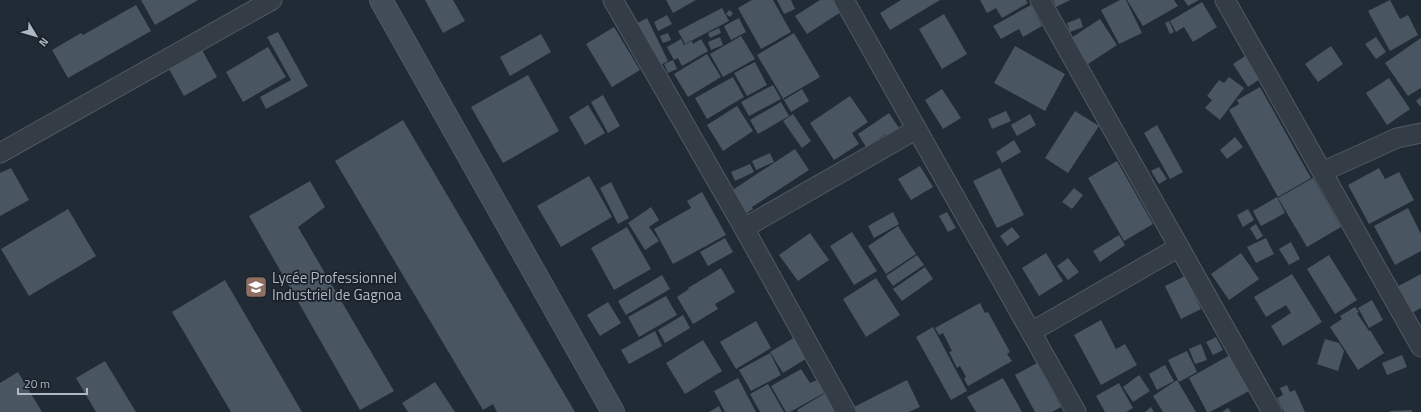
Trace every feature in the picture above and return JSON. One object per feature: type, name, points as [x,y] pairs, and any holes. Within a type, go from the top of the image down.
[{"type":"street","points":[[0,153],[272,0]]},
{"type":"street","points":[[381,0],[613,412]]},
{"type":"street","points":[[613,0],[744,228],[846,412]]},
{"type":"street","points":[[844,0],[1076,412]]},
{"type":"street","points":[[1040,0],[1272,412]]},
{"type":"street","points":[[1225,0],[1421,347]]},
{"type":"street","points":[[744,228],[917,130]]},
{"type":"street","points":[[1322,172],[1397,138],[1421,134]]},
{"type":"street","points":[[1031,332],[1179,248]]},
{"type":"building","points":[[141,0],[198,0],[155,25]]},
{"type":"building","points":[[425,0],[453,0],[465,21],[443,33]]},
{"type":"building","points":[[666,0],[696,0],[673,13]]},
{"type":"building","points":[[752,0],[773,0],[791,32],[761,49],[738,8]]},
{"type":"building","points":[[777,0],[791,0],[795,9],[784,14]]},
{"type":"building","points":[[820,0],[833,0],[841,12],[807,34],[795,16]]},
{"type":"building","points":[[901,0],[940,0],[890,30],[880,13]]},
{"type":"building","points":[[980,0],[1026,0],[1028,3],[1002,18],[996,8],[987,13]]},
{"type":"building","points":[[1053,0],[1070,0],[1056,7]]},
{"type":"building","points":[[1120,0],[1126,0],[1142,33],[1119,44],[1101,10]]},
{"type":"building","points":[[1127,0],[1174,0],[1178,6],[1143,26]]},
{"type":"building","points":[[1184,0],[1199,0],[1188,6]]},
{"type":"building","points":[[1390,0],[1400,19],[1408,15],[1418,35],[1390,51],[1368,11]]},
{"type":"building","points":[[1202,2],[1217,27],[1193,42],[1184,27],[1176,32],[1170,21]]},
{"type":"building","points":[[136,5],[151,31],[68,78],[52,50],[81,33],[83,35]]},
{"type":"building","points":[[1031,5],[1042,26],[1023,37],[1019,29],[1001,39],[993,26]]},
{"type":"building","points":[[722,8],[729,21],[685,44],[678,31]]},
{"type":"building","points":[[729,10],[733,13],[730,17],[726,14]]},
{"type":"building","points":[[944,14],[967,54],[942,69],[919,29]]},
{"type":"building","points":[[667,15],[672,24],[658,31],[654,22]]},
{"type":"building","points":[[647,18],[668,61],[653,69],[632,26]]},
{"type":"building","points":[[739,18],[746,32],[731,40],[724,26]]},
{"type":"building","points":[[1080,18],[1083,27],[1070,32],[1067,23]]},
{"type":"building","points":[[1100,19],[1117,45],[1088,64],[1071,38]]},
{"type":"building","points":[[1169,21],[1174,32],[1170,34],[1165,23]]},
{"type":"building","points":[[614,27],[640,70],[612,87],[586,44]]},
{"type":"building","points":[[719,28],[721,33],[710,38],[708,33]]},
{"type":"building","points":[[278,32],[308,86],[266,109],[260,97],[291,80],[267,37]]},
{"type":"building","points":[[668,33],[671,40],[663,43],[660,36]]},
{"type":"building","points":[[794,33],[820,77],[784,98],[784,100],[757,55]]},
{"type":"building","points":[[541,34],[551,52],[510,76],[500,57]]},
{"type":"building","points":[[741,36],[755,59],[723,77],[710,54]]},
{"type":"building","points":[[720,37],[723,45],[711,50],[708,42]]},
{"type":"building","points":[[1376,37],[1386,52],[1376,59],[1365,44]]},
{"type":"building","points":[[1421,38],[1421,88],[1408,96],[1385,63]]},
{"type":"building","points":[[681,39],[684,45],[692,41],[693,44],[701,39],[708,51],[682,66],[678,58],[674,60],[667,47]]},
{"type":"building","points":[[1015,46],[1065,74],[1045,111],[994,83]]},
{"type":"building","points":[[1331,46],[1343,64],[1318,82],[1305,64]]},
{"type":"building","points":[[268,47],[286,77],[243,102],[226,72]]},
{"type":"building","points":[[202,50],[217,77],[184,96],[169,69]]},
{"type":"building","points":[[707,54],[721,77],[688,97],[674,74]]},
{"type":"building","points":[[1245,56],[1260,79],[1248,87],[1233,64]]},
{"type":"building","points":[[673,60],[677,69],[668,73],[664,64]]},
{"type":"building","points":[[755,62],[767,85],[747,96],[734,73]]},
{"type":"building","points":[[528,75],[559,131],[503,163],[471,107]]},
{"type":"building","points":[[733,77],[744,97],[707,119],[695,98]]},
{"type":"building","points":[[1229,77],[1244,88],[1220,120],[1205,108],[1212,100],[1207,96],[1219,80],[1224,83]]},
{"type":"building","points":[[1389,78],[1410,109],[1387,125],[1366,93]]},
{"type":"building","points":[[773,85],[781,99],[749,116],[741,102]]},
{"type":"building","points":[[1260,87],[1311,178],[1278,197],[1229,110],[1239,104],[1237,100]]},
{"type":"building","points":[[802,89],[809,101],[791,112],[784,100]]},
{"type":"building","points":[[942,89],[961,118],[943,129],[925,100]]},
{"type":"building","points":[[603,95],[620,126],[608,133],[591,102]]},
{"type":"building","points":[[850,96],[868,122],[852,133],[859,144],[834,160],[810,123]]},
{"type":"building","points":[[1421,97],[1421,107],[1416,101]]},
{"type":"building","points":[[781,102],[789,116],[758,134],[750,120]]},
{"type":"building","points":[[588,105],[605,133],[585,145],[569,117]]},
{"type":"building","points":[[737,106],[753,131],[723,151],[707,125]]},
{"type":"building","points":[[1006,111],[1011,121],[992,129],[988,119]]},
{"type":"building","points":[[1075,111],[1099,126],[1068,173],[1045,158]]},
{"type":"building","points":[[889,113],[899,128],[887,136],[886,134],[866,147],[858,134]]},
{"type":"building","points":[[793,114],[811,141],[802,148],[783,121]]},
{"type":"building","points":[[1030,114],[1036,125],[1017,136],[1011,125]]},
{"type":"building","points":[[403,120],[575,412],[497,412],[493,404],[483,410],[335,161]]},
{"type":"building","points":[[1157,125],[1183,172],[1170,179],[1144,133]]},
{"type":"building","points":[[1235,137],[1243,147],[1227,159],[1220,150]]},
{"type":"building","points":[[1014,140],[1021,152],[1002,163],[996,152]]},
{"type":"building","points":[[795,149],[809,170],[752,207],[753,209],[745,214],[731,191]]},
{"type":"building","points":[[770,153],[774,162],[756,170],[752,161]]},
{"type":"building","points":[[1117,161],[1153,224],[1124,241],[1088,178]]},
{"type":"building","points":[[750,164],[754,172],[735,181],[731,172]]},
{"type":"building","points":[[920,166],[933,187],[911,200],[898,179]]},
{"type":"building","points":[[1159,167],[1167,179],[1159,184],[1151,171]]},
{"type":"building","points":[[11,168],[29,200],[0,216],[0,173]]},
{"type":"building","points":[[1000,168],[1024,215],[997,228],[973,181]]},
{"type":"building","points":[[1379,168],[1385,179],[1399,172],[1414,200],[1369,224],[1348,185]]},
{"type":"building","points":[[589,176],[612,217],[561,247],[537,206]]},
{"type":"building","points":[[1313,178],[1341,227],[1307,247],[1278,198]]},
{"type":"building","points":[[310,181],[325,207],[298,227],[394,391],[360,410],[249,216]]},
{"type":"building","points":[[611,182],[629,218],[618,224],[600,188]]},
{"type":"building","points":[[1074,188],[1083,195],[1072,209],[1062,202]]},
{"type":"building","points":[[702,192],[726,235],[673,264],[654,229],[691,208],[687,201]]},
{"type":"building","points":[[1277,197],[1285,213],[1261,226],[1253,211]]},
{"type":"building","points":[[651,207],[659,220],[649,227],[659,241],[645,250],[628,223]]},
{"type":"building","points":[[1408,208],[1421,234],[1421,251],[1395,265],[1374,226]]},
{"type":"building","points":[[68,209],[96,256],[29,296],[1,249]]},
{"type":"building","points":[[1248,209],[1254,220],[1243,227],[1237,215]]},
{"type":"building","points":[[893,212],[899,224],[874,238],[868,226]]},
{"type":"building","points":[[947,212],[956,228],[948,232],[939,216]]},
{"type":"building","points":[[1256,224],[1263,236],[1257,240],[1250,228]]},
{"type":"building","points":[[898,226],[916,254],[886,274],[868,246]]},
{"type":"building","points":[[627,227],[651,269],[614,290],[591,248]]},
{"type":"building","points":[[1012,227],[1020,237],[1007,246],[1000,236]]},
{"type":"building","points":[[852,232],[877,271],[854,285],[830,246]]},
{"type":"building","points":[[810,233],[829,260],[798,281],[779,255]]},
{"type":"building","points":[[1119,235],[1125,245],[1100,262],[1093,251]]},
{"type":"building","points":[[725,238],[733,252],[708,266],[700,252]]},
{"type":"building","points":[[1266,238],[1274,254],[1256,263],[1247,247]]},
{"type":"building","points":[[1291,242],[1300,259],[1289,265],[1279,249]]},
{"type":"building","points":[[1046,253],[1063,281],[1039,296],[1022,268]]},
{"type":"building","points":[[1241,253],[1259,279],[1229,300],[1211,274]]},
{"type":"building","points":[[917,255],[924,265],[893,286],[886,276]]},
{"type":"building","points":[[1329,255],[1357,300],[1335,314],[1307,269]]},
{"type":"building","points":[[1068,258],[1079,272],[1068,280],[1057,266]]},
{"type":"building","points":[[925,267],[933,279],[902,301],[893,289]]},
{"type":"building","points":[[721,268],[735,292],[715,304],[718,309],[693,324],[677,297],[689,289],[688,288]]},
{"type":"building","points":[[1292,274],[1322,322],[1283,346],[1271,326],[1291,313],[1286,305],[1266,317],[1254,297]]},
{"type":"building","points":[[1421,274],[1421,308],[1405,317],[1391,290]]},
{"type":"building","points":[[662,275],[670,289],[626,315],[618,301]]},
{"type":"building","points":[[1185,276],[1201,309],[1181,319],[1165,286]]},
{"type":"building","points":[[876,278],[900,315],[866,337],[843,299]]},
{"type":"building","points":[[225,280],[302,412],[231,412],[172,312]]},
{"type":"building","points":[[666,296],[677,315],[639,337],[628,317]]},
{"type":"building","points":[[1372,300],[1383,320],[1369,328],[1358,308]]},
{"type":"building","points":[[608,302],[621,323],[600,336],[587,315]]},
{"type":"building","points":[[980,303],[985,313],[988,312],[1010,352],[1007,354],[1012,361],[968,386],[964,379],[966,377],[960,366],[957,368],[949,352],[952,351],[943,333],[939,335],[935,328]]},
{"type":"building","points":[[1355,307],[1359,312],[1357,313],[1369,331],[1370,330],[1384,353],[1358,370],[1330,327],[1342,319],[1340,316]]},
{"type":"building","points":[[683,315],[690,328],[665,343],[658,330]]},
{"type":"building","points":[[1101,320],[1116,349],[1125,344],[1137,365],[1101,385],[1074,335]]},
{"type":"building","points":[[756,321],[771,348],[736,369],[720,342]]},
{"type":"building","points":[[933,327],[967,391],[951,400],[916,337]]},
{"type":"building","points":[[655,331],[662,346],[629,364],[621,350]]},
{"type":"building","points":[[797,336],[809,357],[783,373],[770,352]]},
{"type":"building","points":[[1216,337],[1223,350],[1213,355],[1206,342]]},
{"type":"building","points":[[1325,339],[1339,343],[1344,351],[1338,371],[1317,364]]},
{"type":"building","points":[[703,340],[722,371],[685,394],[666,363]]},
{"type":"building","points":[[1201,344],[1207,360],[1195,364],[1189,349]]},
{"type":"building","points":[[1187,351],[1197,372],[1179,382],[1168,360]]},
{"type":"building","points":[[770,353],[781,375],[751,391],[739,370]]},
{"type":"building","points":[[1230,355],[1249,391],[1210,412],[1207,412],[1189,378]]},
{"type":"building","points":[[1402,355],[1407,367],[1387,375],[1382,363]]},
{"type":"building","points":[[105,361],[136,412],[96,412],[76,378]]},
{"type":"building","points":[[1037,363],[1061,407],[1052,412],[1035,412],[1015,375]]},
{"type":"building","points":[[1165,365],[1174,381],[1157,390],[1149,374]]},
{"type":"building","points":[[801,369],[810,383],[817,380],[824,393],[790,412],[786,412],[771,386]]},
{"type":"building","points":[[18,372],[42,412],[0,412],[0,383]]},
{"type":"building","points":[[1139,375],[1150,391],[1133,402],[1123,387]]},
{"type":"building","points":[[738,378],[756,412],[725,412],[714,391]]},
{"type":"building","points":[[1003,378],[1022,412],[976,412],[967,397]]},
{"type":"building","points":[[907,380],[920,407],[909,412],[857,412],[854,407]]},
{"type":"building","points":[[1177,380],[1196,412],[1163,412],[1153,396]]},
{"type":"building","points":[[435,382],[455,412],[408,412],[402,403]]},
{"type":"building","points":[[1119,383],[1133,408],[1126,412],[1105,412],[1096,396]]},
{"type":"building","points":[[768,384],[784,412],[760,412],[750,394]]},
{"type":"building","points":[[1287,385],[1290,392],[1295,390],[1305,412],[1284,412],[1277,398],[1283,395],[1280,388]]},
{"type":"building","points":[[827,392],[839,412],[798,412],[797,410]]},
{"type":"building","points":[[719,406],[722,412],[709,412]]},
{"type":"building","points":[[1151,407],[1154,412],[1145,412]]},
{"type":"building","points":[[1228,408],[1231,412],[1222,412]]},
{"type":"building","points":[[1412,410],[1412,412],[1390,412],[1390,411]]},
{"type":"place","name":"Lycée Professionnel Industriel de Gagnoa","points":[[256,287]]}]
